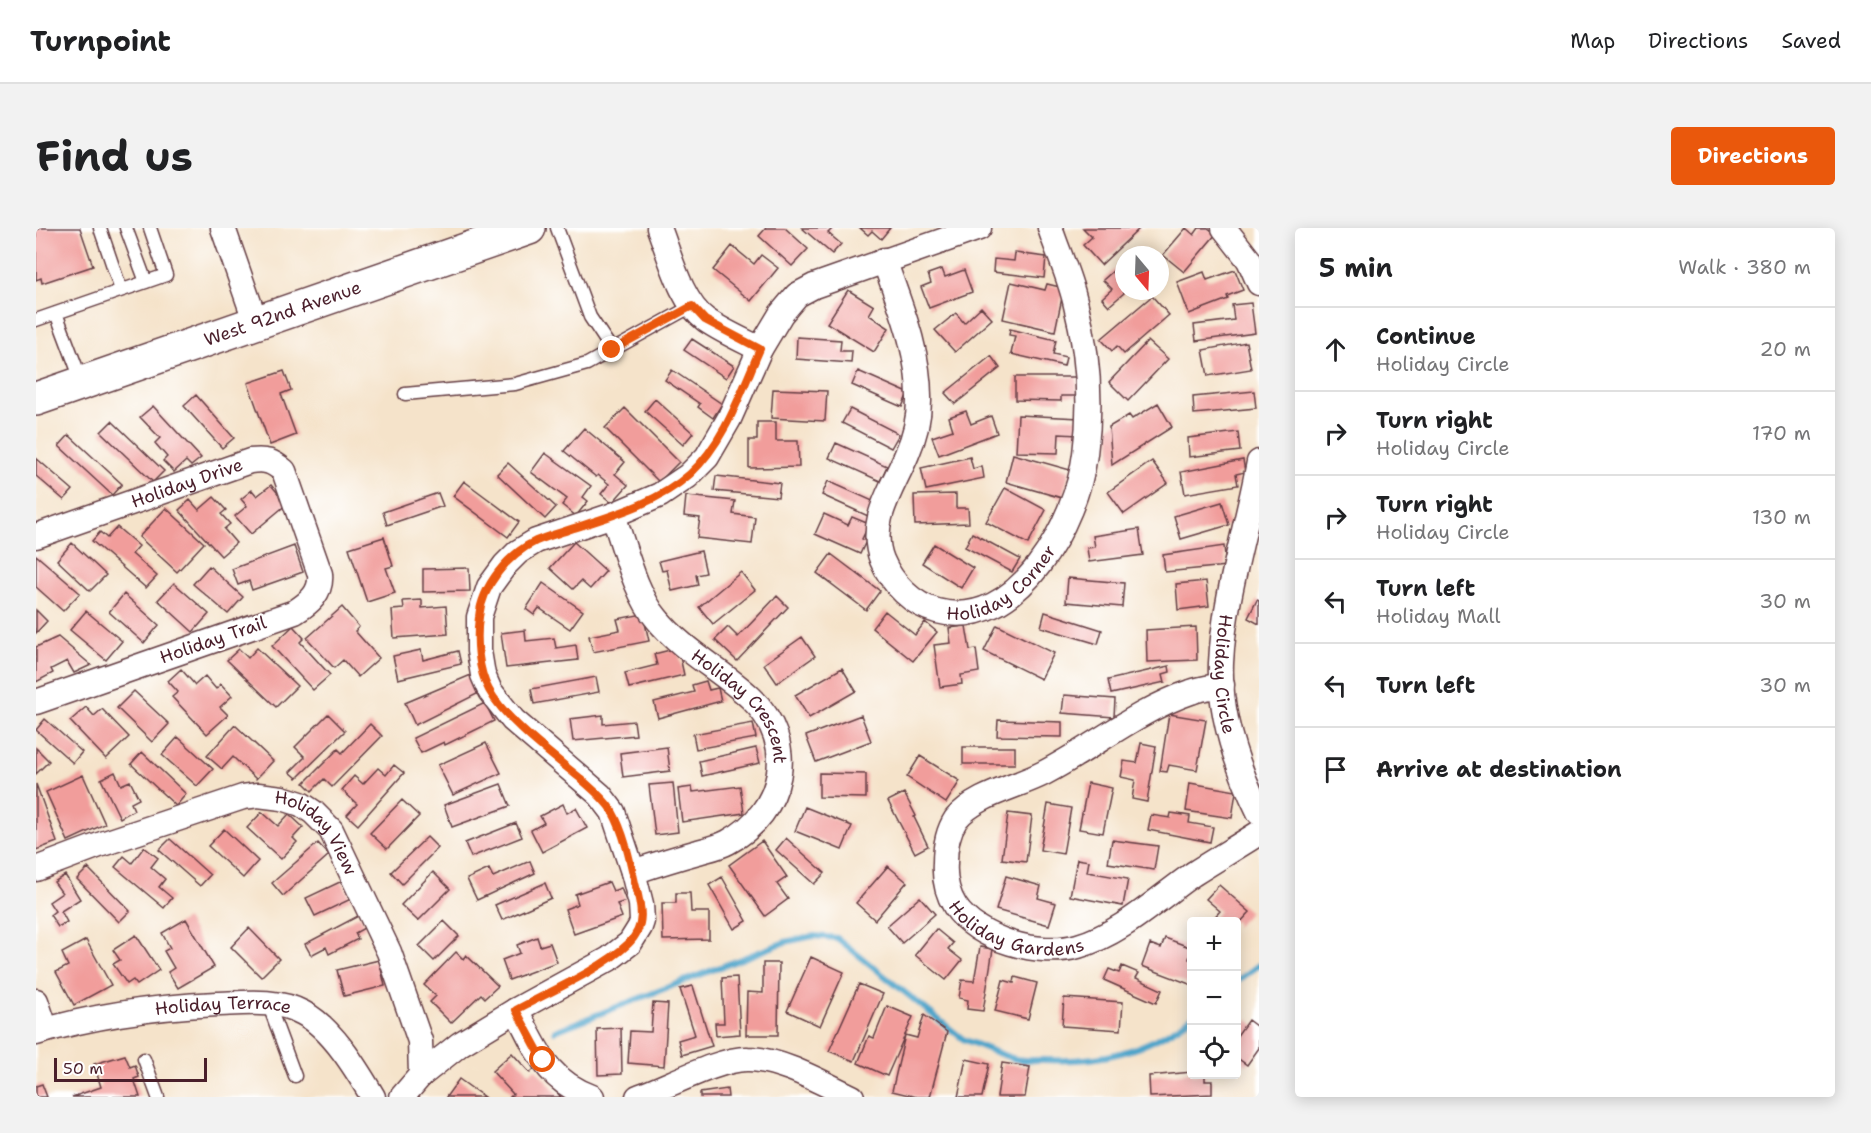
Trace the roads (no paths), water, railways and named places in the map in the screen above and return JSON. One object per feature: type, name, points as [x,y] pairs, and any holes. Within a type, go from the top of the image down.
[{"type":"main road","name":"West 92nd Avenue","points":[[36,399],[529,228]]},
{"type":"street","points":[[223,228],[256,323]]},
{"type":"street","points":[[659,228],[692,306],[705,320],[760,349]]},
{"type":"street","points":[[402,1097],[421,1075],[460,1044],[609,959],[630,942],[642,921],[641,904],[633,872],[613,812],[600,795],[524,730],[490,691],[483,675],[478,651],[478,617],[489,587],[518,552],[536,541],[613,515],[660,495],[688,476],[707,457],[729,419],[760,349],[781,314],[796,296],[814,286],[979,228]]},
{"type":"street","name":"Holiday Corner","points":[[884,260],[908,329],[915,360],[919,400],[908,452],[879,517],[877,537],[879,550],[893,579],[914,601],[928,609],[946,613],[970,614],[997,604],[1034,571],[1056,539],[1072,505],[1085,456],[1089,383],[1083,334],[1075,298],[1050,228]]},
{"type":"street","points":[[1224,228],[1249,260],[1259,283]]},
{"type":"street","name":"Holiday Drive","points":[[36,536],[250,461],[265,459],[284,471],[304,525]]},
{"type":"street","name":"Holiday Circle","points":[[1259,464],[1226,619],[1221,663],[1222,685],[1231,737],[1259,812]]},
{"type":"street","name":"Holiday Crescent","points":[[613,515],[645,603],[658,621],[679,642],[752,699],[770,723],[777,739],[781,760],[779,780],[770,803],[747,830],[726,843],[633,872]]},
{"type":"street","name":"Holiday Trail","points":[[36,702],[294,612],[309,602],[318,591],[321,582],[304,525]]},
{"type":"street","name":"Holiday Gardens","points":[[1222,685],[1192,691],[1149,710],[1067,760],[1041,774],[996,792],[969,807],[956,820],[948,838],[945,854],[946,886],[957,908],[984,931],[1010,943],[1035,948],[1077,947],[1106,935],[1195,873],[1259,833]]},
{"type":"street","name":"Holiday View","points":[[36,869],[102,844],[243,797],[258,795],[282,798],[301,804],[313,812],[331,830],[373,915],[416,1027],[420,1041],[421,1075]]},
{"type":"street","points":[[36,1001],[41,1031]]},
{"type":"street","name":"Holiday Terrace","points":[[41,1031],[99,1017],[163,1007],[268,1003],[286,1006],[303,1013],[314,1021],[334,1041],[373,1097]]},
{"type":"street","points":[[516,1010],[543,1060],[555,1076],[576,1091],[592,1097]]},
{"type":"street","points":[[651,1095],[717,1065],[750,1058],[794,1070],[852,1097]]},
{"type":"lane","points":[[100,228],[122,290]]},
{"type":"lane","points":[[126,228],[146,282]]},
{"type":"lane","points":[[36,320],[166,274],[150,228]]},
{"type":"lane","points":[[557,228],[590,317],[612,350]]},
{"type":"lane","points":[[405,394],[515,384],[587,364],[692,306]]},
{"type":"lane","points":[[56,313],[82,383]]},
{"type":"lane","points":[[268,1003],[295,1076]]},
{"type":"lane","points":[[144,1059],[158,1097]]},
{"type":"waterway","points":[[555,1031],[785,942],[813,936],[837,938],[963,1039],[1015,1059],[1084,1059],[1122,1053],[1157,1039],[1187,1020]]},
{"type":"waterway","points":[[1241,978],[1259,965]]}]
